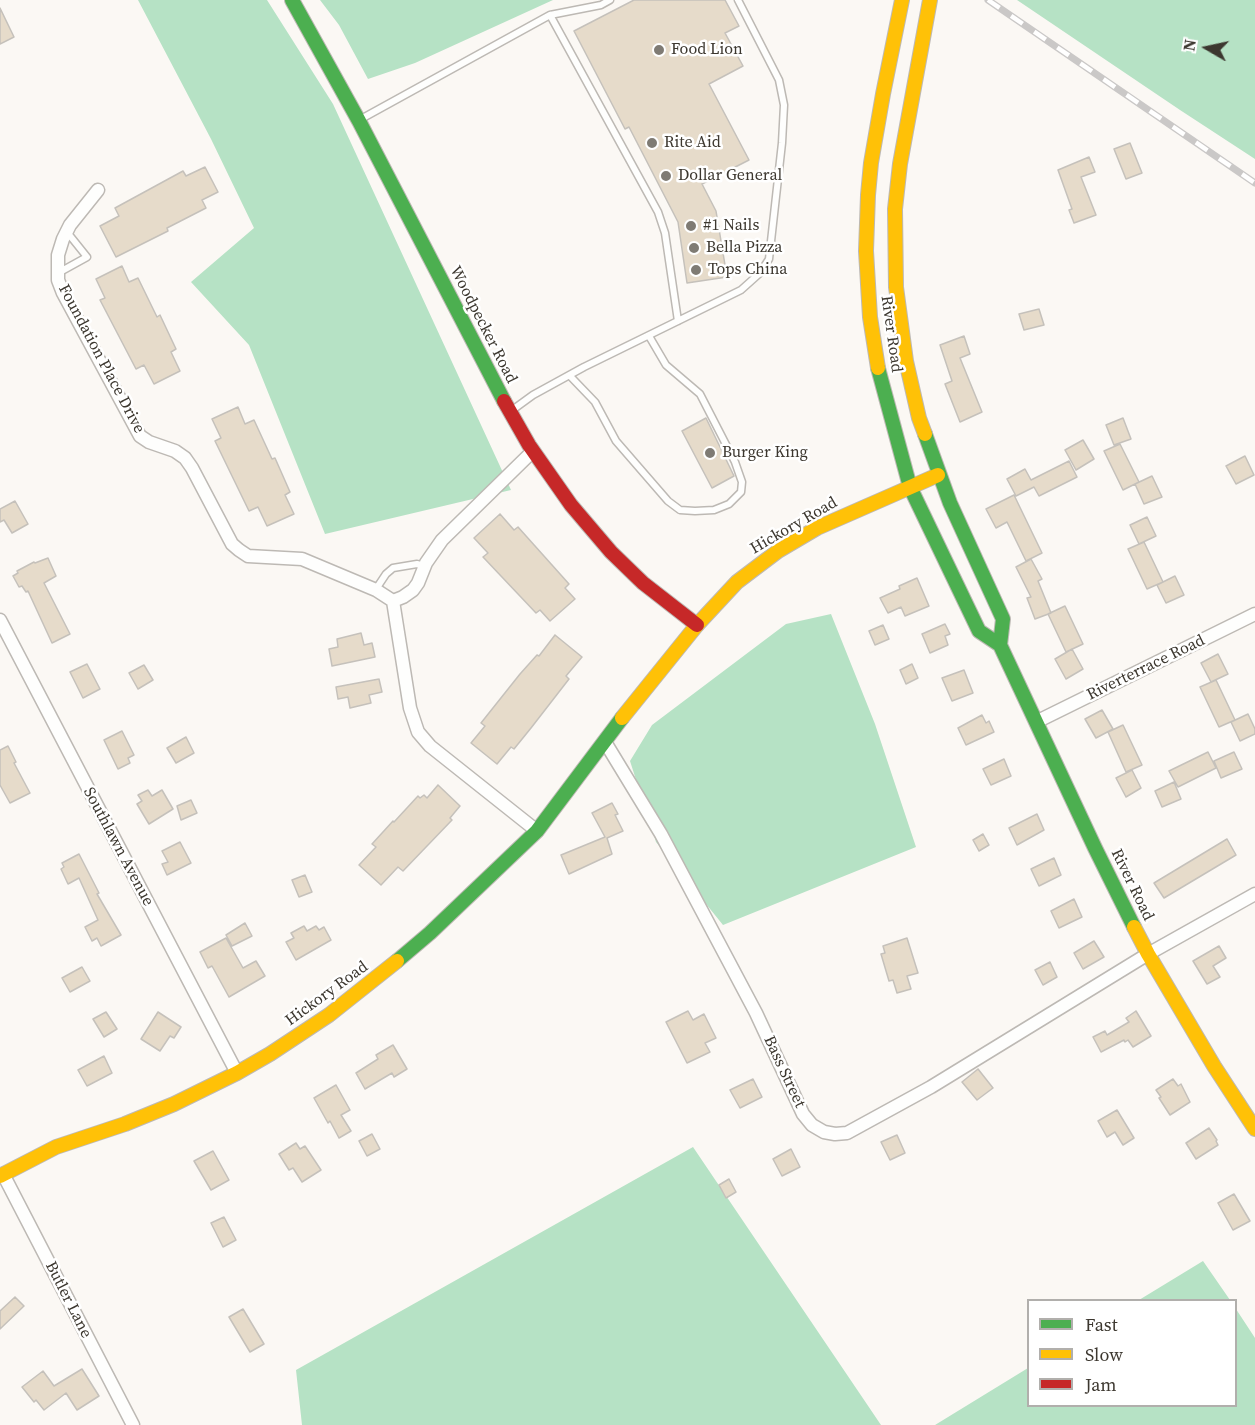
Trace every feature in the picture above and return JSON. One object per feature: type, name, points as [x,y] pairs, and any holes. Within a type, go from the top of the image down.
[{"type":"main road","name":"Woodpecker Road","points":[[292,0],[359,121],[533,451],[571,505],[611,552],[643,583],[697,625]]},
{"type":"main road","name":"River Road","points":[[902,0],[871,163],[866,251],[875,353],[910,487],[979,631],[1000,645],[1123,907],[1148,954],[1214,1066],[1255,1129]]},
{"type":"main road","name":"River Road","points":[[929,6],[900,164],[895,244],[896,287],[906,361],[919,418],[939,475],[1003,619],[1000,645]]},
{"type":"main road","name":"Hickory Road","points":[[1,1175],[56,1147],[125,1124],[174,1104],[237,1073],[306,1031],[384,972],[430,933],[537,831],[697,625],[737,582],[778,551],[834,519],[939,475]]},
{"type":"street","name":"Foundation Place Drive","points":[[98,190],[67,232],[58,255],[58,273],[63,293],[134,428],[149,442],[175,451],[184,458],[192,468],[232,544],[248,556],[302,559],[376,590],[393,601]]},
{"type":"street","points":[[533,451],[442,540],[424,566],[413,590],[393,601],[410,708],[418,732],[430,746],[537,831]]},
{"type":"street","name":"Riverterrace Road","points":[[1036,722],[1255,614]]},
{"type":"street","name":"Southlawn Avenue","points":[[0,620],[237,1073]]},
{"type":"street","name":"Bass Street","points":[[605,742],[672,854],[756,1013],[803,1114],[812,1125],[824,1132],[847,1133],[857,1128],[931,1087],[1148,954],[1255,894]]},
{"type":"street","name":"Butler Lane","points":[[1,1175],[133,1425]]},
{"type":"lane","points":[[359,121],[550,15],[601,5],[610,0]]},
{"type":"lane","points":[[510,411],[533,395],[741,290],[760,273],[769,259],[784,105],[779,80],[738,0]]},
{"type":"lane","points":[[550,15],[658,212],[665,233],[678,321]]},
{"type":"lane","points":[[58,273],[87,257],[67,232]]},
{"type":"lane","points":[[570,376],[595,402],[616,441],[668,501],[680,510],[714,510],[729,504],[741,492],[742,482],[735,462],[700,394],[666,365],[649,336]]},
{"type":"lane","points":[[376,590],[386,574],[393,568],[417,564],[424,566]]},
{"type":"green space","points":[[138,0],[267,0],[333,104],[511,490],[325,534],[249,345],[191,282],[254,228],[211,139]]},
{"type":"green space","points":[[320,0],[553,0],[415,63],[368,79],[339,25]]},
{"type":"green space","points":[[1017,0],[1255,0],[1255,159],[1180,110]]},
{"type":"green space","points":[[831,614],[875,724],[916,847],[723,925],[656,842],[630,761],[652,725],[786,624]]},
{"type":"green space","points":[[693,1147],[881,1425],[302,1425],[296,1370]]},
{"type":"green space","points":[[1203,1261],[1229,1299],[1141,1299]]},
{"type":"green space","points":[[1237,1311],[1255,1338],[1255,1425],[935,1425],[1027,1369],[1027,1407],[1237,1407]]},
{"type":"building","points":[[634,0],[725,0],[739,26],[725,33],[743,66],[709,84],[749,160],[702,184],[716,211],[727,277],[687,283],[678,222],[629,127],[625,129],[574,31]]},
{"type":"building","points":[[0,8],[14,37],[0,44]]},
{"type":"building","points":[[1130,143],[1142,173],[1126,179],[1114,149]]},
{"type":"building","points":[[1089,157],[1095,172],[1081,177],[1096,215],[1074,223],[1069,210],[1072,209],[1058,170]]},
{"type":"building","points":[[205,167],[218,192],[202,200],[206,208],[167,228],[168,231],[116,257],[100,226],[119,216],[115,208],[183,171],[186,176]]},
{"type":"building","points":[[122,266],[129,282],[138,278],[157,317],[160,315],[176,349],[171,352],[180,371],[154,384],[144,365],[136,369],[100,300],[105,298],[96,279]]},
{"type":"building","points":[[1039,309],[1044,325],[1024,330],[1019,314]]},
{"type":"building","points":[[964,336],[970,354],[960,358],[982,412],[960,422],[945,384],[952,381],[940,345]]},
{"type":"building","points":[[238,407],[245,424],[254,420],[290,492],[285,495],[294,514],[267,526],[258,507],[249,511],[215,441],[221,438],[212,419]]},
{"type":"building","name":"Burger King","points":[[706,418],[734,476],[712,488],[682,431]]},
{"type":"building","points":[[1123,418],[1131,439],[1114,445],[1106,425]]},
{"type":"building","points":[[1083,440],[1094,459],[1076,470],[1065,450]]},
{"type":"building","points":[[1120,444],[1139,482],[1123,490],[1104,451]]},
{"type":"building","points":[[1245,456],[1254,475],[1236,484],[1226,466]]},
{"type":"building","points":[[1069,461],[1077,477],[1039,496],[1034,487],[1016,496],[1007,479],[1025,469],[1031,480]]},
{"type":"building","points":[[1152,476],[1162,497],[1144,504],[1135,484]]},
{"type":"building","points":[[1014,495],[1042,553],[1026,561],[1007,522],[996,528],[986,509]]},
{"type":"building","points":[[15,501],[28,524],[12,533],[4,520],[0,522],[0,509]]},
{"type":"building","points":[[500,514],[514,530],[518,527],[569,584],[565,588],[575,599],[550,621],[540,610],[536,613],[483,557],[488,553],[474,538]]},
{"type":"building","points":[[1147,517],[1156,536],[1139,544],[1130,525]]},
{"type":"building","points":[[1144,542],[1163,582],[1147,589],[1128,549]]},
{"type":"building","points":[[48,558],[56,576],[44,583],[70,634],[52,643],[28,591],[26,592],[22,586],[19,587],[13,576],[18,573],[17,571],[34,562]]},
{"type":"building","points":[[1031,559],[1042,579],[1038,581],[1051,613],[1035,619],[1027,598],[1031,597],[1016,567]]},
{"type":"building","points":[[1175,576],[1184,595],[1166,603],[1157,585]]},
{"type":"building","points":[[917,578],[929,606],[905,616],[901,607],[888,613],[880,598]]},
{"type":"building","points":[[1065,606],[1083,644],[1066,652],[1048,614]]},
{"type":"building","points":[[945,624],[950,634],[945,636],[948,645],[930,653],[922,634]]},
{"type":"building","points":[[883,625],[889,639],[875,645],[869,631]]},
{"type":"building","points":[[361,633],[364,645],[372,643],[375,657],[332,666],[329,649],[338,647],[337,639]]},
{"type":"building","points":[[555,635],[582,657],[566,676],[569,679],[531,728],[514,749],[511,747],[497,764],[471,743],[485,726],[481,723]]},
{"type":"building","points":[[1072,649],[1083,669],[1066,679],[1055,659]]},
{"type":"building","points":[[1218,654],[1228,674],[1211,682],[1201,663]]},
{"type":"building","points":[[87,664],[100,689],[83,698],[70,672]]},
{"type":"building","points":[[912,664],[918,678],[906,684],[900,670]]},
{"type":"building","points":[[144,665],[153,680],[138,689],[129,673]]},
{"type":"building","points":[[964,670],[973,693],[952,701],[942,678]]},
{"type":"building","points":[[379,679],[382,692],[369,695],[371,703],[350,708],[348,697],[338,699],[336,687]]},
{"type":"building","points":[[1216,680],[1235,720],[1219,727],[1200,687]]},
{"type":"building","points":[[1102,710],[1113,729],[1096,738],[1085,719]]},
{"type":"building","points":[[1248,714],[1255,734],[1240,741],[1231,722]]},
{"type":"building","points":[[982,715],[986,723],[989,721],[994,732],[966,745],[958,728]]},
{"type":"building","points":[[1123,725],[1142,765],[1126,772],[1108,732]]},
{"type":"building","points":[[122,731],[134,755],[128,758],[130,763],[118,769],[104,740]]},
{"type":"building","points":[[186,737],[194,753],[176,763],[167,748]]},
{"type":"building","points":[[8,746],[30,793],[10,803],[0,785],[0,750]]},
{"type":"building","points":[[1208,752],[1216,768],[1178,787],[1169,771]]},
{"type":"building","points":[[1234,752],[1242,769],[1221,778],[1214,761]]},
{"type":"building","points":[[1004,759],[1011,776],[991,785],[983,769]]},
{"type":"building","points":[[1132,770],[1141,788],[1126,797],[1116,778]]},
{"type":"building","points":[[1174,782],[1181,799],[1162,807],[1155,791]]},
{"type":"building","points":[[438,785],[460,806],[450,818],[452,820],[403,871],[398,867],[381,885],[359,865],[376,847],[372,844],[393,821],[418,796],[420,798],[424,795],[427,798]]},
{"type":"building","points":[[148,790],[152,796],[162,790],[173,809],[149,824],[137,804],[142,801],[138,795]]},
{"type":"building","points":[[191,800],[197,813],[181,820],[177,806]]},
{"type":"building","points":[[612,803],[623,831],[607,838],[612,854],[569,874],[561,855],[605,837],[592,813]]},
{"type":"building","points":[[1037,814],[1044,830],[1017,845],[1009,828]]},
{"type":"building","points":[[983,834],[989,845],[979,851],[973,840]]},
{"type":"building","points":[[1227,839],[1236,855],[1164,898],[1154,883]]},
{"type":"building","points":[[180,842],[191,863],[167,875],[162,864],[168,862],[162,851]]},
{"type":"building","points":[[79,854],[99,893],[97,894],[121,935],[101,946],[97,938],[92,941],[85,927],[98,920],[79,878],[68,884],[61,869],[64,867],[62,863]]},
{"type":"building","points":[[1054,858],[1061,875],[1039,886],[1031,869]]},
{"type":"building","points":[[305,875],[312,892],[299,897],[292,880]]},
{"type":"building","points":[[1074,899],[1082,917],[1059,928],[1051,911]]},
{"type":"building","points":[[245,923],[252,936],[232,946],[226,935]]},
{"type":"building","points":[[304,926],[307,931],[316,926],[319,930],[324,927],[331,940],[296,960],[286,942],[294,938],[291,933]]},
{"type":"building","points":[[226,938],[243,968],[256,961],[265,976],[229,997],[212,966],[208,968],[200,952]]},
{"type":"building","points":[[907,938],[918,973],[907,976],[911,989],[897,993],[893,980],[889,981],[881,954],[885,953],[883,946]]},
{"type":"building","points":[[1094,941],[1104,957],[1083,969],[1074,953]]},
{"type":"building","points":[[1219,946],[1226,958],[1213,966],[1220,977],[1207,984],[1193,961]]},
{"type":"building","points":[[1050,962],[1057,977],[1043,985],[1035,970]]},
{"type":"building","points":[[82,967],[90,981],[70,992],[62,978]]},
{"type":"building","points":[[688,1011],[693,1020],[704,1014],[716,1038],[705,1043],[710,1052],[687,1063],[666,1022]]},
{"type":"building","points":[[1136,1011],[1151,1036],[1133,1047],[1128,1040],[1125,1042],[1124,1040],[1101,1052],[1093,1037],[1105,1031],[1107,1035],[1129,1022],[1126,1018]]},
{"type":"building","points":[[106,1012],[117,1029],[104,1037],[93,1019]]},
{"type":"building","points":[[158,1012],[181,1027],[174,1038],[170,1036],[160,1051],[141,1039]]},
{"type":"building","points":[[393,1045],[407,1069],[394,1077],[392,1073],[365,1089],[356,1073],[378,1059],[376,1055]]},
{"type":"building","points":[[104,1056],[112,1073],[87,1086],[78,1070]]},
{"type":"building","points":[[978,1069],[993,1088],[977,1100],[962,1082]]},
{"type":"building","points":[[753,1079],[762,1097],[740,1108],[730,1090]]},
{"type":"building","points":[[1173,1079],[1178,1086],[1181,1084],[1190,1102],[1170,1115],[1156,1090]]},
{"type":"building","points":[[336,1085],[350,1110],[341,1115],[351,1131],[339,1138],[314,1098]]},
{"type":"building","points":[[1117,1110],[1134,1138],[1123,1145],[1115,1132],[1107,1137],[1098,1121]]},
{"type":"building","points":[[1209,1128],[1218,1145],[1196,1159],[1186,1143]]},
{"type":"building","points":[[372,1134],[380,1149],[367,1156],[359,1141]]},
{"type":"building","points":[[897,1135],[905,1153],[890,1160],[881,1142]]},
{"type":"building","points":[[296,1143],[300,1149],[305,1146],[321,1170],[302,1182],[293,1168],[289,1170],[279,1154]]},
{"type":"building","points":[[791,1149],[800,1167],[782,1176],[773,1159]]},
{"type":"building","points":[[213,1151],[229,1180],[211,1190],[194,1161]]},
{"type":"building","points":[[729,1179],[736,1192],[726,1198],[719,1185]]},
{"type":"building","points":[[1234,1194],[1250,1221],[1233,1230],[1218,1203]]},
{"type":"building","points":[[224,1217],[236,1240],[223,1247],[211,1223]]},
{"type":"building","points":[[15,1297],[24,1306],[0,1329],[0,1311]]},
{"type":"building","points":[[243,1309],[264,1344],[250,1352],[229,1317]]},
{"type":"building","points":[[82,1369],[99,1396],[77,1410],[66,1393],[44,1410],[22,1387],[43,1371],[54,1386]]},
{"type":"railway","points":[[988,0],[1255,183]]},
{"type":"traffic: fast","points":[[292,0],[359,121],[504,401]]},
{"type":"traffic: fast","points":[[878,368],[910,487],[979,631],[1000,645],[1134,927]]},
{"type":"traffic: fast","points":[[925,434],[950,503],[1003,619],[1000,645]]},
{"type":"traffic: fast","points":[[397,961],[430,933],[537,831],[622,718]]},
{"type":"traffic: slow","points":[[878,368],[870,317],[866,251],[868,195],[883,94],[902,0]]},
{"type":"traffic: slow","points":[[925,434],[906,361],[896,287],[895,209],[900,164],[930,0]]},
{"type":"traffic: slow","points":[[622,718],[697,625],[737,582],[778,551],[817,528],[938,475]]},
{"type":"traffic: slow","points":[[1134,927],[1214,1066],[1255,1129]]},
{"type":"traffic: slow","points":[[0,1176],[56,1147],[125,1124],[174,1104],[237,1073],[329,1015],[397,961]]},
{"type":"traffic: jam","points":[[504,401],[529,445],[571,505],[611,552],[643,583],[697,625]]},
{"type":"place","name":"Food Lion","points":[[659,50]]},
{"type":"place","name":"Rite Aid","points":[[652,143]]},
{"type":"place","name":"Dollar General","points":[[666,176]]},
{"type":"place","name":"#1 Nails","points":[[691,226]]},
{"type":"place","name":"Bella Pizza","points":[[694,248]]},
{"type":"place","name":"Tops China","points":[[696,270]]},
{"type":"place","name":"Burger King","points":[[710,453]]}]
